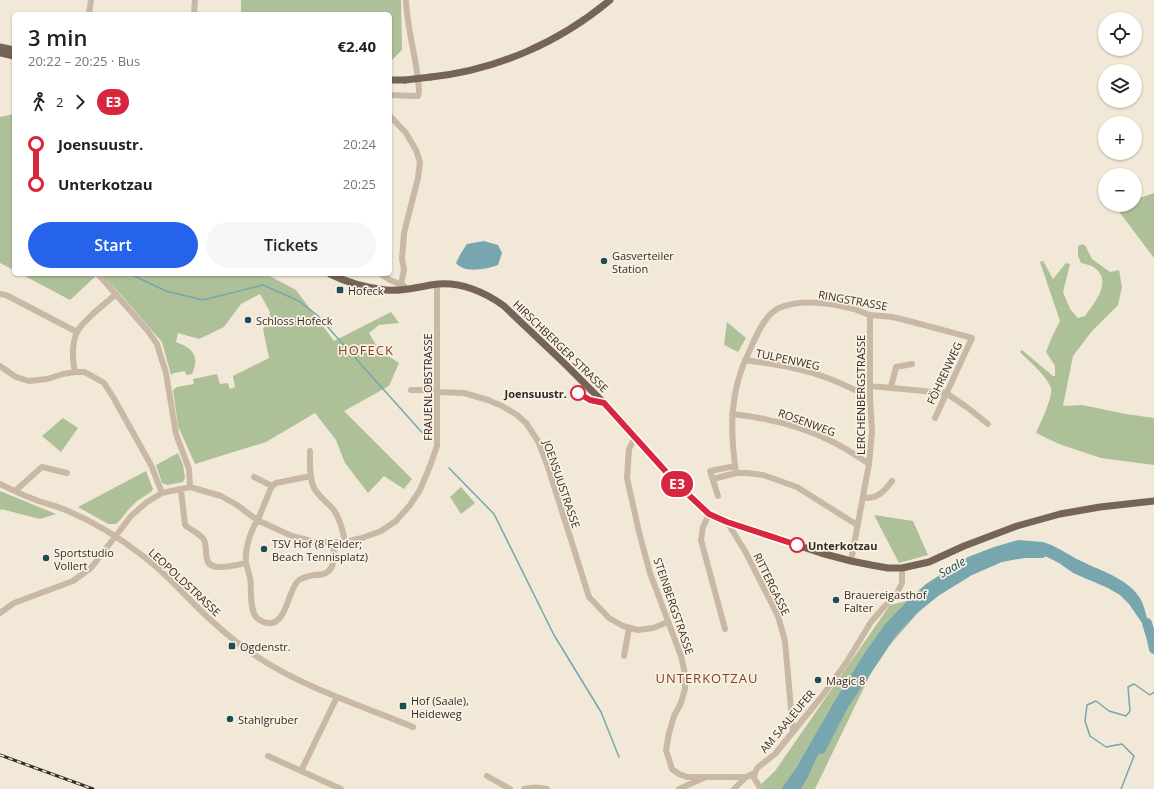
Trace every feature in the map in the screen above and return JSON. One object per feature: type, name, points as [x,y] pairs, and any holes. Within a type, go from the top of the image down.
[{"type":"main road","points":[[392,80],[431,78],[452,75],[478,69],[509,59],[566,32],[593,14],[610,0]]},
{"type":"main road","points":[[0,47],[9,53]]},
{"type":"main road","name":"HIRSCHBERGER STRASSE","points":[[334,276],[352,284],[386,290],[411,289],[437,284],[451,284],[472,289],[493,298],[604,403],[678,485],[709,514],[728,523],[814,551],[851,561],[888,568],[902,568],[929,562],[964,546],[1018,526],[1067,513],[1100,507],[1154,501]]},
{"type":"street","points":[[89,12],[91,0]]},
{"type":"street","points":[[194,12],[195,0]]},
{"type":"street","points":[[392,95],[418,96],[419,92],[408,25],[406,0]]},
{"type":"street","points":[[392,118],[406,133],[416,150],[420,162],[418,178],[404,233],[402,259],[404,269],[401,285]]},
{"type":"street","points":[[0,613],[14,603],[73,582],[91,568],[131,516],[147,502],[162,493],[190,487],[189,469],[176,434],[168,382],[157,344],[148,331],[100,276]]},
{"type":"street","points":[[385,276],[411,289]]},
{"type":"street","name":"FRAUENLOBSTRASSE","points":[[190,487],[221,496],[257,520],[292,536],[314,542],[345,542],[362,538],[381,531],[396,521],[410,505],[420,490],[437,446],[437,284]]},
{"type":"street","points":[[0,294],[6,295],[77,332]]},
{"type":"street","points":[[75,372],[73,364],[74,344],[77,332],[84,323],[116,294]]},
{"type":"street","name":"RINGSTRASSE","points":[[736,473],[732,432],[732,414],[738,379],[745,360],[765,320],[772,312],[779,308],[794,304],[810,303],[833,305],[870,315],[891,317],[972,338]]},
{"type":"street","name":"LERCHENBERGSTRASSE","points":[[851,561],[869,464],[872,431],[870,397],[870,315]]},
{"type":"street","name":"FÖHRENWEG","points":[[935,418],[972,338]]},
{"type":"street","name":"TULPENWEG","points":[[745,360],[774,364],[804,371],[830,379],[870,397]]},
{"type":"street","points":[[891,388],[896,367],[912,364]]},
{"type":"street","points":[[0,366],[16,377],[29,381],[47,379],[75,372],[84,372],[104,383],[151,465],[162,493]]},
{"type":"street","points":[[870,386],[946,393],[988,424]]},
{"type":"street","name":"JOENSUUSTRASSE","points":[[411,390],[464,393],[488,400],[507,409],[526,423],[538,441],[548,466],[589,597],[609,618],[628,628],[638,630],[654,628],[668,622]]},
{"type":"street","name":"ROSENWEG","points":[[732,414],[754,416],[801,429],[834,442],[869,464]]},
{"type":"street","name":"STEINBERGSTRASSE","points":[[635,437],[629,449],[627,478],[638,532],[650,573],[681,656],[685,674],[685,689],[681,703],[674,716],[666,750],[672,769],[687,777],[746,777]]},
{"type":"street","points":[[310,451],[311,476],[315,490],[334,511],[338,518],[345,542]]},
{"type":"street","points":[[15,491],[42,466],[67,473]]},
{"type":"street","points":[[718,496],[710,471],[735,466]]},
{"type":"street","points":[[713,479],[736,473],[763,475],[797,486],[857,525]]},
{"type":"street","points":[[311,476],[276,483],[272,486],[249,538],[246,550],[246,563],[250,578],[253,610],[256,617],[261,621],[272,623],[276,621],[284,610],[294,585],[298,580],[304,577],[324,574],[330,569],[334,555],[333,542]]},
{"type":"street","points":[[254,477],[272,486]]},
{"type":"street","points":[[862,498],[869,499],[878,496],[892,481]]},
{"type":"street","name":"LEOPOLDSTRASSE","points":[[0,484],[35,500],[67,510],[115,536],[146,558],[170,579],[213,622],[269,664],[337,697],[413,727]]},
{"type":"street","points":[[181,490],[184,525],[202,538],[205,542],[206,559],[211,566],[219,568],[246,563]]},
{"type":"street","points":[[709,514],[703,527],[701,540],[725,630]]},
{"type":"street","name":"RITTERGASSE","points":[[728,523],[745,551],[778,616],[785,641],[793,732]]},
{"type":"street","name":"AM SAALEUFER","points":[[755,774],[757,768],[775,754],[823,695],[846,663],[871,622],[896,595],[902,584],[902,568]]},
{"type":"street","points":[[624,656],[628,628]]},
{"type":"street","points":[[300,771],[337,697]]},
{"type":"street","points":[[268,756],[341,789]]},
{"type":"street","points":[[734,789],[746,777],[755,774],[754,778],[760,788]]},
{"type":"street","points":[[487,776],[510,789]]},
{"type":"street","points":[[679,789],[706,777]]},
{"type":"street","points":[[524,789],[539,787],[547,789]]},
{"type":"green space","points":[[241,0],[401,0],[402,50],[392,60],[392,12],[241,12]]},
{"type":"green space","points":[[12,114],[12,269],[0,263],[0,117]]},
{"type":"green space","points":[[1154,193],[1154,258],[1119,212],[1142,212],[1143,197]]},
{"type":"green space","points":[[1083,244],[1092,259],[1110,272],[1119,270],[1122,287],[1118,305],[1092,331],[1073,356],[1063,406],[1082,405],[1154,418],[1154,465],[1101,458],[1059,444],[1036,433],[1050,398],[1051,388],[1042,374],[1020,352],[1022,350],[1053,376],[1055,376],[1055,366],[1046,352],[1060,321],[1040,262],[1043,261],[1053,279],[1066,263],[1070,264],[1063,292],[1070,309],[1078,318],[1085,316],[1100,293],[1102,280],[1096,269],[1081,263],[1078,256],[1078,246]]},
{"type":"green space","points":[[25,276],[96,276],[70,300]]},
{"type":"green space","points":[[103,276],[270,276],[296,290],[334,341],[391,312],[399,323],[379,325],[369,333],[379,350],[399,363],[389,386],[344,411],[412,479],[404,489],[384,476],[368,493],[345,463],[336,440],[315,413],[266,442],[195,464],[178,426],[173,390],[177,387],[194,384],[193,379],[217,374],[220,384],[228,383],[230,389],[235,387],[233,376],[269,358],[263,329],[268,321],[270,312],[260,294],[241,304],[224,327],[199,339],[178,333],[176,342],[191,350],[195,358],[194,368],[192,374],[186,375],[185,371],[171,375],[162,342]]},
{"type":"green space","points":[[727,322],[746,338],[738,352],[724,345]]},
{"type":"green space","points":[[63,418],[78,428],[61,452],[42,436]]},
{"type":"green space","points":[[178,453],[183,465],[185,478],[183,482],[168,485],[162,483],[156,465]]},
{"type":"green space","points":[[146,471],[153,489],[137,501],[116,524],[108,524],[78,507]]},
{"type":"green space","points":[[461,487],[475,503],[461,514],[450,497]]},
{"type":"green space","points":[[0,491],[56,514],[40,519],[1,509],[0,511]]},
{"type":"green space","points":[[874,515],[913,521],[928,555],[899,563]]},
{"type":"green space","points":[[934,589],[930,599],[889,646],[871,673],[815,789],[801,789],[841,706],[875,653],[892,629],[913,607]]},
{"type":"green space","points":[[907,601],[885,624],[867,649],[835,700],[796,768],[782,788],[756,789],[775,771],[890,605]]},
{"type":"water","points":[[484,241],[498,245],[502,253],[498,265],[470,270],[465,269],[456,263],[467,244]]},
{"type":"water","points":[[1018,540],[1043,542],[1058,548],[1128,585],[1135,591],[1142,602],[1151,636],[1129,604],[1120,595],[1108,588],[1073,573],[1059,563],[1043,555],[1022,552],[1000,557],[978,566],[934,589],[913,607],[892,629],[841,706],[801,789],[781,789],[796,768],[835,700],[867,649],[885,624],[926,584],[968,557]]},
{"type":"waterway","points":[[134,276],[166,291],[203,300],[263,285],[299,301],[317,315],[426,437]]},
{"type":"waterway","points":[[449,468],[494,514],[554,635],[601,712],[619,757]]},
{"type":"waterway","name":"Saale","points":[[821,749],[843,706],[893,631],[914,609],[935,592],[969,571],[1001,557],[1024,553],[1042,553]]},
{"type":"waterway","name":"Saale","points":[[1147,623],[1154,649]]},
{"type":"waterway","points":[[1121,789],[1134,756],[1122,744],[1106,747],[1090,736],[1085,721],[1087,705],[1096,701],[1109,711],[1126,716],[1130,711],[1128,687],[1134,684],[1150,695],[1154,692]]},
{"type":"railway","points":[[0,755],[93,789]]},
{"type":"bus line","name":"E3","points":[[578,393],[590,400],[604,403],[678,485],[709,514],[727,522],[797,545]]},
{"type":"place","name":"Gasverteiler Station","points":[[604,261]]},
{"type":"place","name":"Hofeck","points":[[340,290]]},
{"type":"place","name":"Schloss Hofeck","points":[[248,320]]},
{"type":"place","name":"Joensuustr.","points":[[578,393]]},
{"type":"place","name":"Unterkotzau","points":[[797,545]]},
{"type":"place","name":"TSV Hof (8 Felder; Beach Tennisplatz)","points":[[264,549]]},
{"type":"place","name":"Sportstudio Vollert","points":[[46,558]]},
{"type":"place","name":"Brauereigasthof Falter","points":[[836,600]]},
{"type":"place","name":"Ogdenstr.","points":[[232,646]]},
{"type":"place","name":"Magic 8","points":[[818,680]]},
{"type":"place","name":"Hof (Saale), Heideweg","points":[[403,706]]},
{"type":"place","name":"Stahlgruber","points":[[230,719]]},
{"type":"district","name":"HOFECK","points":[[366,350]]},
{"type":"district","name":"UNTERKOTZAU","points":[[707,678]]}]
